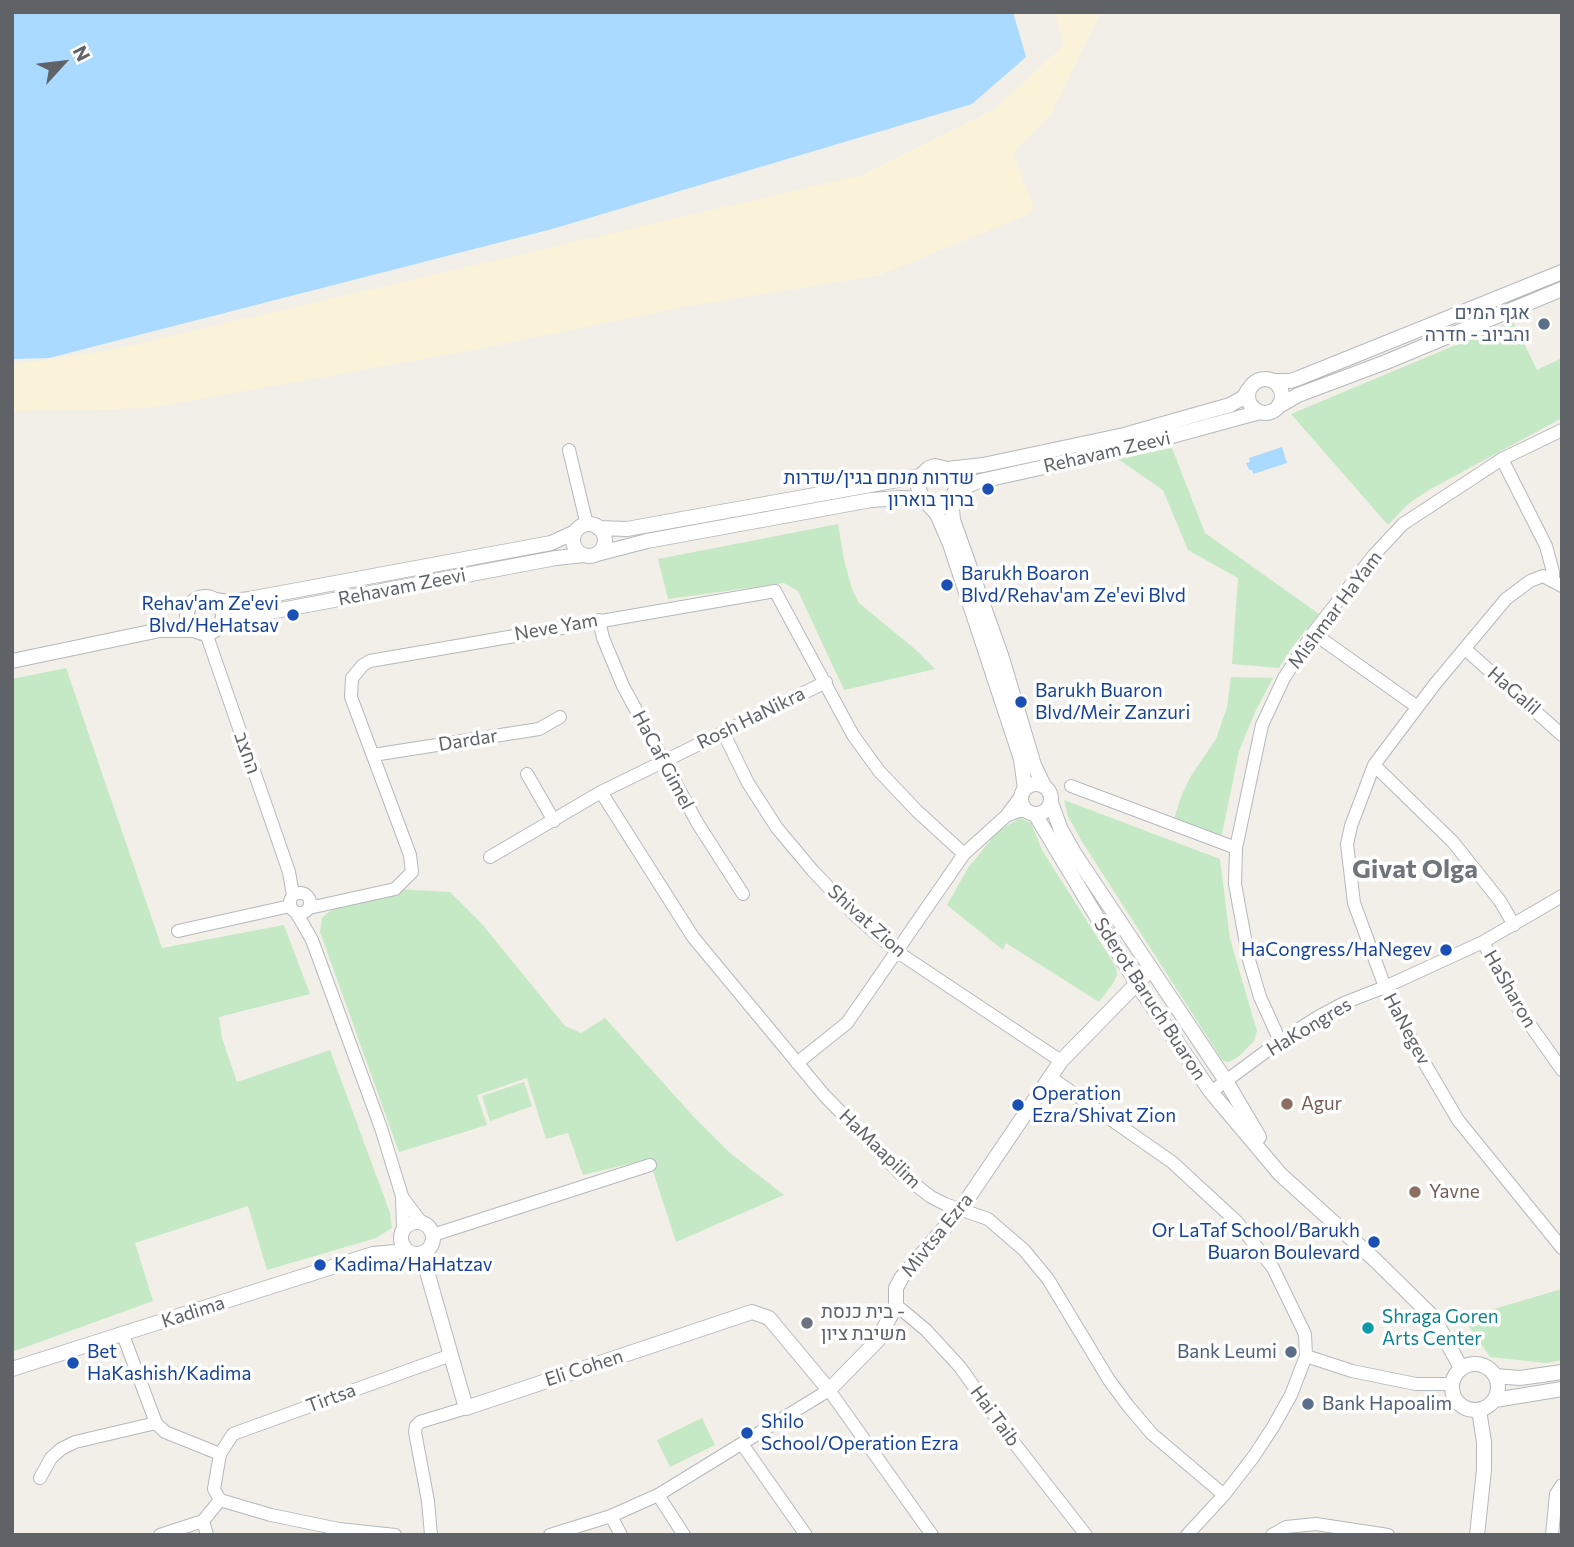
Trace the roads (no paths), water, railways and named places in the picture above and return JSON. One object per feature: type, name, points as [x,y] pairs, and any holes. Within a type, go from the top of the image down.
[{"type":"street","points":[[1562,272],[1299,378],[1290,381],[1259,379],[1248,390],[1250,404],[1260,412],[1270,412],[1298,395],[1562,289]]},
{"type":"street","points":[[1274,381],[1279,384],[1282,395],[1279,406]]},
{"type":"street","name":"Rehavam Zeevi","points":[[947,469],[983,465],[1124,435],[1230,405],[1244,397],[1248,390]]},
{"type":"street","name":"Rehavam Zeevi","points":[[953,495],[975,482],[1128,449],[1260,412]]},
{"type":"street","name":"Mishmar HaYam","points":[[1280,1041],[1260,997],[1249,960],[1235,884],[1236,848],[1262,725],[1284,678],[1313,633],[1374,555],[1404,524],[1503,459],[1562,430]]},
{"type":"street","points":[[569,450],[587,528],[604,540],[604,545],[590,555],[574,547],[587,528]]},
{"type":"street","points":[[1503,459],[1546,546],[1557,583]]},
{"type":"street","points":[[1006,816],[1019,811],[1031,813],[1044,811],[1051,803],[1050,793],[1034,765],[1002,657],[953,520],[955,478],[947,469],[935,466],[920,476],[918,487],[943,525],[982,636],[1021,759],[1022,805],[1031,813]]},
{"type":"street","name":"Rehavam Zeevi","points":[[215,600],[227,602],[249,599],[551,543],[587,528],[627,529],[920,476]]},
{"type":"street","points":[[926,501],[942,504],[953,495]]},
{"type":"street","name":"Rehavam Zeevi","points":[[221,624],[238,618],[556,558],[590,555],[647,541],[846,504],[884,498],[926,501]]},
{"type":"street","name":"HaNegev","points":[[1557,583],[1543,576],[1530,581],[1506,599],[1416,706],[1374,765],[1357,807],[1347,844],[1354,902],[1385,988],[1418,1052],[1458,1120],[1562,1248]]},
{"type":"street","name":"Neve Yam","points":[[373,755],[355,709],[351,686],[356,672],[370,661],[775,591]]},
{"type":"street","name":"Rosh HaNikra","points":[[775,591],[853,736],[879,771],[964,854]]},
{"type":"street","points":[[12,661],[160,630],[215,631],[224,614],[215,600],[204,597],[190,606],[177,620],[160,630]]},
{"type":"street","points":[[190,606],[187,617],[200,632]]},
{"type":"street","name":"HaCaf Gimel","points":[[599,620],[603,638],[623,686],[698,824],[743,894]]},
{"type":"street","name":"החצב","points":[[200,632],[301,903],[381,1128],[402,1196]]},
{"type":"street","points":[[1313,633],[1416,706]]},
{"type":"street","name":"HaGalil","points":[[1465,649],[1562,735]]},
{"type":"street","name":"Rosh HaNikra","points":[[490,857],[601,792],[826,682]]},
{"type":"street","name":"Dardar","points":[[373,755],[539,729],[560,717]]},
{"type":"street","name":"Shivat Zion","points":[[723,732],[748,783],[778,828],[813,871],[856,916],[896,951],[1061,1061]]},
{"type":"street","points":[[178,930],[301,903],[338,900],[395,889],[412,872],[410,855],[373,755]]},
{"type":"street","points":[[1374,765],[1453,842],[1500,901],[1514,925]]},
{"type":"street","points":[[527,774],[554,821]]},
{"type":"street","points":[[797,1063],[847,1023],[964,854],[1006,816],[1023,792],[1035,784],[1044,786]]},
{"type":"street","points":[[1071,786],[1236,848]]},
{"type":"street","name":"HaMaapilim","points":[[601,792],[693,937],[824,1095],[900,1173],[931,1197],[988,1219],[1024,1250],[1048,1279],[1129,1407],[1153,1434],[1224,1495]]},
{"type":"street","name":"Sderot Baruch Buaron","points":[[1051,803],[1055,817],[1076,856],[1226,1081],[1280,1174]]},
{"type":"street","name":"Sderot Baruch Buaron","points":[[1031,813],[1153,1010],[1211,1092],[1280,1174],[1374,1259],[1434,1318],[1461,1368]]},
{"type":"street","name":"HaKongres","points":[[1211,1092],[1280,1041],[1344,1003],[1385,988],[1483,942],[1562,896]]},
{"type":"street","name":"HaSharon","points":[[1483,942],[1516,1005],[1562,1070]]},
{"type":"street","name":"Mivtsa Ezra","points":[[550,1535],[611,1516],[659,1495],[829,1390],[878,1340],[896,1305],[896,1288],[902,1277],[960,1210],[1061,1061],[1150,970]]},
{"type":"street","points":[[1118,1003],[1135,1004],[1153,1010]]},
{"type":"street","points":[[1049,1077],[1172,1162],[1237,1222],[1273,1268],[1305,1334],[1307,1356],[1291,1395],[1273,1427],[1254,1457],[1224,1495],[1187,1535]]},
{"type":"street","points":[[433,1235],[650,1166]]},
{"type":"street","points":[[402,1196],[421,1222],[429,1226],[433,1235],[432,1244],[422,1254]]},
{"type":"street","points":[[402,1196],[403,1246],[411,1253],[422,1254]]},
{"type":"street","points":[[402,1233],[411,1223],[421,1222]]},
{"type":"street","name":"Kadima","points":[[373,1254],[402,1233]]},
{"type":"street","name":"Kadima","points":[[12,1369],[373,1254],[407,1251]]},
{"type":"street","points":[[422,1254],[466,1408]]},
{"type":"street","name":"Hai Taib","points":[[896,1305],[926,1330],[960,1367],[1019,1450],[1086,1535]]},
{"type":"street","name":"Eli Cohen","points":[[430,1535],[428,1502],[415,1432],[420,1422],[752,1312],[769,1318],[829,1390]]},
{"type":"street","points":[[123,1335],[156,1423],[165,1432],[220,1454],[214,1489],[220,1500],[271,1515],[340,1530],[396,1535]]},
{"type":"street","name":"Sderot Baruch Buaron","points":[[1447,1340],[1477,1364]]},
{"type":"street","name":"Tirtsa","points":[[220,1454],[233,1434],[451,1355]]},
{"type":"street","points":[[1307,1356],[1352,1371],[1403,1382],[1451,1384]]},
{"type":"street","points":[[1477,1364],[1490,1370],[1498,1384],[1494,1400],[1488,1407],[1472,1411],[1461,1406],[1453,1396],[1451,1384],[1461,1368],[1477,1364]]},
{"type":"street","points":[[1495,1376],[1520,1378],[1562,1372]]},
{"type":"street","points":[[1494,1400],[1562,1389]]},
{"type":"street","points":[[829,1390],[932,1535]]},
{"type":"street","points":[[1478,1535],[1484,1470],[1484,1442],[1479,1410]]},
{"type":"street","points":[[40,1478],[51,1458],[75,1442],[156,1423]]},
{"type":"street","points":[[742,1444],[806,1535]]},
{"type":"street","points":[[1552,1535],[1556,1494],[1562,1485]]},
{"type":"street","points":[[659,1495],[684,1535]]},
{"type":"street","points":[[160,1535],[203,1521],[220,1500]]},
{"type":"street","points":[[611,1516],[621,1535]]},
{"type":"street","points":[[203,1521],[207,1535]]},
{"type":"street","points":[[1272,1535],[1286,1527],[1316,1524],[1388,1535]]},
{"type":"water","points":[[12,12],[1013,12],[1026,57],[972,104],[552,229],[49,358],[12,359]]},
{"type":"water","points":[[1282,447],[1287,463],[1253,474],[1252,470],[1249,470],[1246,463],[1250,462],[1249,458]]},
{"type":"place","name":"אגף המים והביוב - חדרה","points":[[1544,324]]},
{"type":"place","name":"שדרות מנחם בגין/שדרות ברוך בוארון","points":[[988,489]]},
{"type":"place","name":"Barukh Boaron Blvd/Rehav'am Ze'evi Blvd","points":[[947,585]]},
{"type":"place","name":"Rehav'am Ze'evi Blvd/HeHatsav","points":[[293,615]]},
{"type":"place","name":"Barukh Buaron Blvd/Meir Zanzuri","points":[[1021,702]]},
{"type":"place","name":"HaCongress/HaNegev","points":[[1446,950]]},
{"type":"place","name":"Agur","points":[[1287,1104]]},
{"type":"place","name":"Operation Ezra/Shivat Zion","points":[[1018,1105]]},
{"type":"place","name":"Yavne","points":[[1415,1192]]},
{"type":"place","name":"Or LaTaf School/Barukh Buaron Boulevard","points":[[1374,1242]]},
{"type":"place","name":"Kadima/HaHatzav","points":[[320,1265]]},
{"type":"place","name":"בית כנסת - משיבת ציון","points":[[807,1323]]},
{"type":"place","name":"Shraga Goren Arts Center","points":[[1368,1328]]},
{"type":"place","name":"Bank Leumi","points":[[1291,1352]]},
{"type":"place","name":"Bet HaKashish/Kadima","points":[[73,1363]]},
{"type":"place","name":"Bank Hapoalim","points":[[1308,1404]]},
{"type":"place","name":"Shilo School/Operation Ezra","points":[[747,1433]]},
{"type":"district","name":"Givat Olga","points":[[1415,869]]}]
